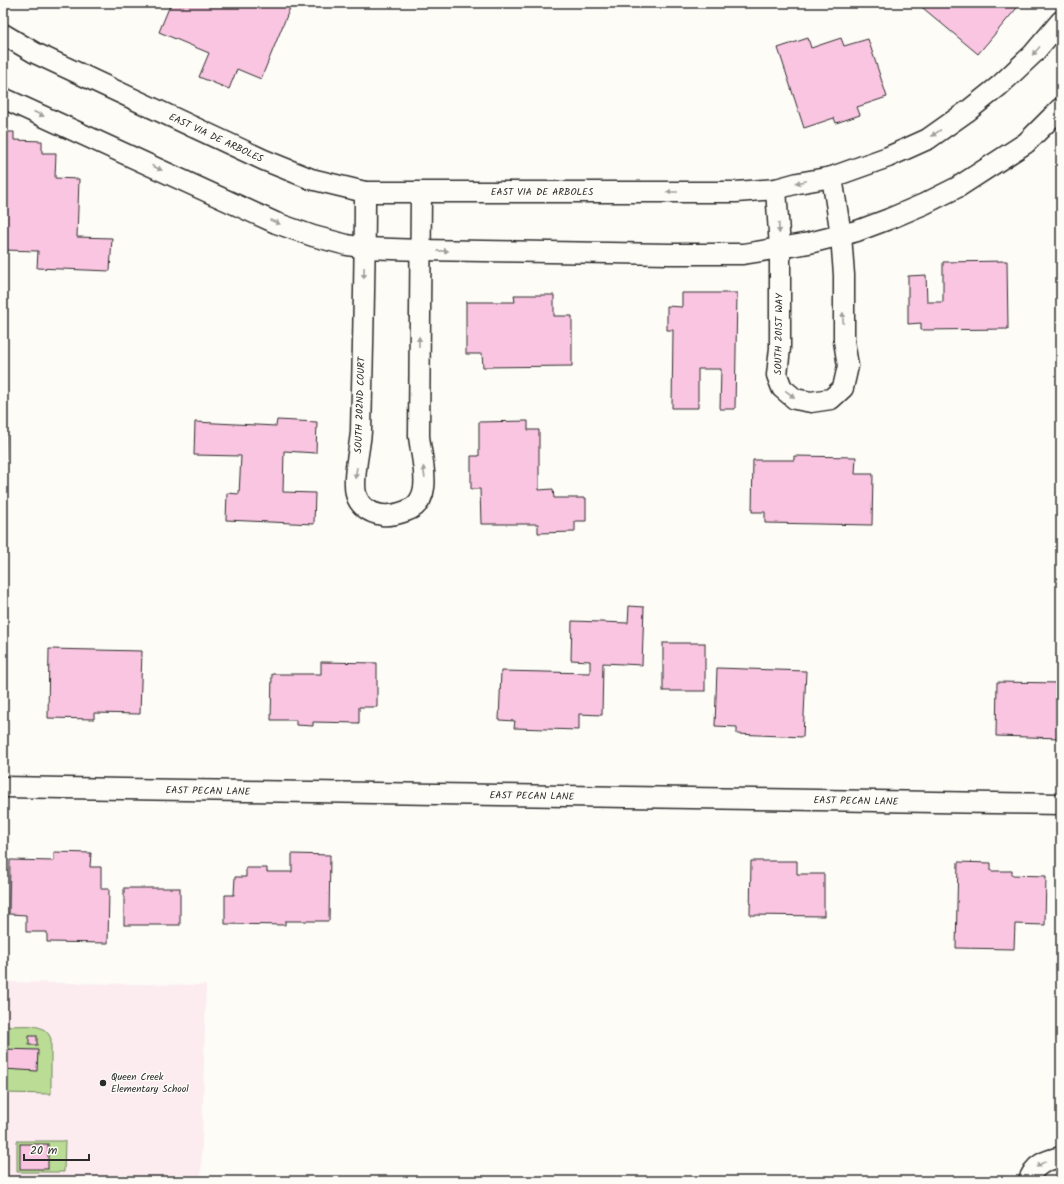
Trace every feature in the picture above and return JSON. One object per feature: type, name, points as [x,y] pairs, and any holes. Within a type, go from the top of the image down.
[{"type":"street","name":"EAST VIA DE ARBOLES","points":[[3,34],[35,53],[264,160],[311,179],[365,192],[736,192],[776,189],[798,183],[832,177],[888,157],[928,139],[969,110],[999,86],[1033,54],[1061,21]]},
{"type":"street","points":[[3,98],[276,223],[313,236],[347,245],[365,248],[420,250],[735,254],[780,248],[841,235],[889,219],[958,187],[1026,143],[1061,108]]},
{"type":"street","name":"SOUTH 201ST WAY","points":[[776,189],[780,248],[780,340],[777,375],[782,388],[795,399],[811,402],[831,399],[843,388],[848,366],[844,341],[844,274],[841,235],[832,177]]},
{"type":"street","name":"SOUTH 202ND COURT","points":[[365,192],[360,443],[354,484],[356,496],[366,509],[381,515],[394,515],[412,509],[423,496],[426,476],[421,455],[419,436],[421,192]]},
{"type":"street","name":"EAST PECAN LANE","points":[[3,787],[1061,804]]},
{"type":"street","points":[[1029,1181],[1037,1165],[1049,1159],[1061,1157]]},
{"type":"shaded area","name":"Queen Creek Elementary School","points":[[3,982],[206,985],[201,1181],[3,1181]]},
{"type":"green space","points":[[9,1026],[39,1027],[48,1034],[51,1039],[51,1094],[3,1093],[3,1056],[9,1056]]},
{"type":"green space","points":[[17,1141],[65,1141],[64,1172],[17,1172]]},
{"type":"building","points":[[171,3],[292,3],[261,79],[237,69],[229,89],[199,77],[209,53],[159,32]]},
{"type":"building","points":[[917,3],[1021,3],[978,54]]},
{"type":"building","points":[[808,38],[811,48],[841,38],[844,46],[868,39],[887,97],[857,107],[860,115],[836,123],[834,118],[804,128],[778,48]]},
{"type":"building","points":[[3,132],[14,132],[14,140],[42,141],[42,153],[56,153],[55,178],[79,179],[77,237],[112,238],[110,271],[37,268],[38,251],[3,250]]},
{"type":"building","points":[[1007,261],[1008,329],[921,330],[921,323],[908,324],[908,276],[926,275],[927,302],[943,302],[943,262]]},
{"type":"building","points":[[682,293],[737,293],[735,409],[720,409],[721,369],[698,369],[698,408],[672,408],[673,330],[667,330],[667,306],[682,307]]},
{"type":"building","points":[[514,295],[554,295],[554,316],[572,316],[572,366],[483,367],[482,354],[466,354],[466,302],[515,302]]},
{"type":"building","points":[[277,420],[317,422],[316,453],[284,451],[283,492],[315,493],[314,524],[226,520],[227,493],[239,494],[241,456],[194,455],[195,422],[276,426]]},
{"type":"building","points":[[528,421],[528,430],[539,430],[539,490],[553,489],[554,498],[586,498],[586,521],[575,521],[575,532],[538,533],[538,524],[481,524],[480,489],[471,489],[471,456],[479,456],[479,422]]},
{"type":"building","points":[[3,433],[6,433],[5,497],[3,497]]},
{"type":"building","points":[[794,456],[856,457],[855,474],[873,474],[872,525],[765,523],[765,512],[752,512],[753,460],[794,460]]},
{"type":"building","points":[[629,606],[644,607],[642,665],[603,663],[602,715],[579,714],[579,730],[514,728],[515,721],[499,720],[501,671],[590,673],[590,661],[571,660],[572,621],[628,623]]},
{"type":"building","points":[[663,643],[705,643],[705,691],[663,691]]},
{"type":"building","points":[[49,649],[142,651],[140,714],[94,713],[94,719],[48,718]]},
{"type":"building","points":[[321,662],[377,663],[377,707],[359,707],[359,723],[313,722],[313,726],[296,725],[296,720],[271,720],[272,674],[321,674]]},
{"type":"building","points":[[717,668],[806,671],[803,737],[737,734],[737,727],[715,726]]},
{"type":"building","points":[[997,682],[1061,683],[1061,738],[996,736]]},
{"type":"building","points":[[54,852],[91,853],[90,867],[101,867],[101,889],[109,889],[108,943],[47,942],[47,932],[26,932],[26,915],[9,914],[10,860],[54,861]]},
{"type":"building","points":[[292,854],[330,855],[329,921],[285,921],[285,925],[225,924],[225,895],[234,895],[235,877],[246,877],[246,868],[267,868],[267,872],[292,872]]},
{"type":"building","points":[[751,861],[797,861],[797,874],[824,874],[824,916],[750,915]]},
{"type":"building","points":[[958,862],[991,863],[991,871],[1012,871],[1012,875],[1046,876],[1045,925],[1015,924],[1014,949],[956,948]]},
{"type":"building","points":[[124,888],[180,888],[180,925],[124,925]]},
{"type":"building","points":[[29,1036],[37,1036],[37,1045],[29,1045]]},
{"type":"building","points":[[3,1049],[38,1050],[37,1071],[3,1069]]},
{"type":"building","points":[[20,1144],[48,1144],[48,1169],[20,1169]]},
{"type":"place","name":"Queen Creek Elementary School","points":[[103,1083]]}]
